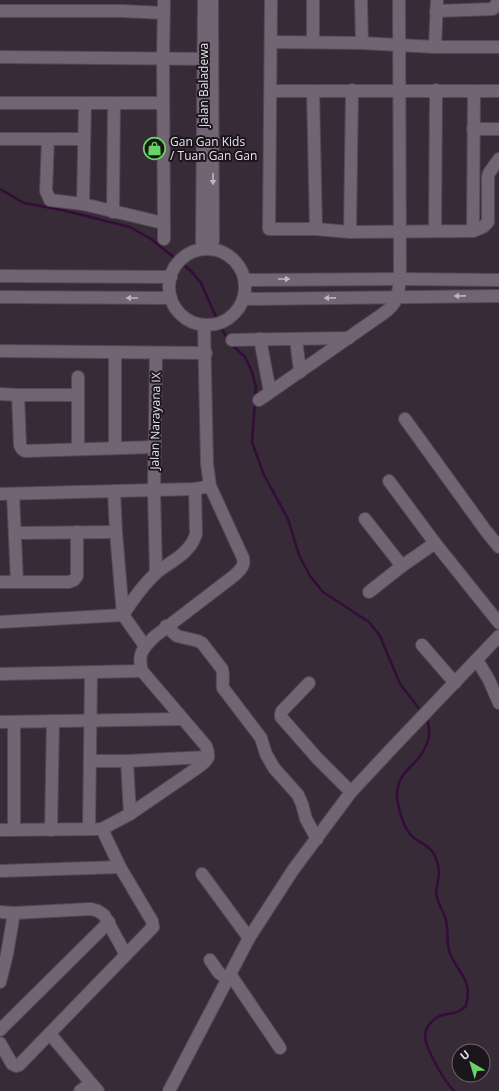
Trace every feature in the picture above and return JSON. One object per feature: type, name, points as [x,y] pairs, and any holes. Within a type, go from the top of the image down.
[{"type":"street","points":[[164,0],[164,239]]},
{"type":"street","name":"Jalan Baladewa","points":[[204,0],[208,59],[208,242]]},
{"type":"street","name":"Jalan Baladewa","points":[[208,59],[212,0]]},
{"type":"street","points":[[271,0],[269,229],[316,229],[350,232],[473,231],[484,227],[488,222],[488,177],[499,159]]},
{"type":"street","points":[[313,0],[313,42]]},
{"type":"street","points":[[361,0],[362,43]]},
{"type":"street","points":[[259,400],[390,309],[398,297],[400,278],[399,0]]},
{"type":"street","points":[[435,47],[437,5],[492,9],[499,0]]},
{"type":"street","points":[[6,7],[122,6],[163,13]]},
{"type":"street","points":[[271,42],[400,44],[435,47],[499,47]]},
{"type":"street","points":[[0,57],[208,59]]},
{"type":"street","points":[[350,232],[352,90]]},
{"type":"street","points":[[435,231],[436,90]]},
{"type":"street","points":[[270,91],[499,91]]},
{"type":"street","points":[[313,91],[316,229]]},
{"type":"street","points":[[473,231],[474,91]]},
{"type":"street","points":[[0,103],[163,103]]},
{"type":"street","points":[[83,204],[85,103]]},
{"type":"street","points":[[113,212],[114,103]]},
{"type":"street","points":[[474,130],[499,129]]},
{"type":"street","points":[[0,139],[84,139]]},
{"type":"street","points":[[48,139],[46,191],[50,200],[83,204],[163,223]]},
{"type":"street","points":[[202,250],[213,250],[224,253],[234,260],[241,269],[245,280],[244,298],[238,310],[229,319],[217,324],[204,325],[193,323],[183,317],[171,298],[169,288],[171,277],[182,259],[192,253],[202,250]]},
{"type":"street","points":[[0,276],[171,277]]},
{"type":"street","points":[[245,280],[400,278],[499,280]]},
{"type":"street","points":[[244,298],[499,296]]},
{"type":"street","points":[[0,297],[171,298]]},
{"type":"street","points":[[0,830],[102,829],[130,814],[200,766],[208,757],[206,746],[142,671],[140,664],[141,654],[145,646],[154,636],[235,575],[244,564],[243,558],[210,486],[204,325]]},
{"type":"street","points":[[296,338],[300,372]]},
{"type":"street","points":[[232,340],[349,338]]},
{"type":"street","points":[[260,339],[270,392]]},
{"type":"street","points":[[0,351],[206,353]]},
{"type":"street","points":[[115,352],[115,448]]},
{"type":"street","name":"Jalan Narayana IX","points":[[156,353],[154,490],[156,573]]},
{"type":"street","points":[[78,376],[78,449]]},
{"type":"street","points":[[0,394],[18,396],[78,395]]},
{"type":"street","points":[[18,396],[20,445],[25,451],[155,447]]},
{"type":"street","points":[[405,419],[486,531],[499,546]]},
{"type":"street","points":[[389,481],[435,543],[499,623]]},
{"type":"street","points":[[0,494],[195,489],[210,486]]},
{"type":"street","points":[[123,615],[137,593],[156,573],[184,553],[194,541],[196,534],[195,489]]},
{"type":"street","points":[[114,491],[123,615],[145,646]]},
{"type":"street","points":[[13,494],[17,582]]},
{"type":"street","points":[[364,519],[402,566]]},
{"type":"street","points":[[0,582],[69,582],[74,580],[77,576],[76,532]]},
{"type":"street","points":[[15,533],[116,532]]},
{"type":"street","points":[[369,592],[402,566],[435,543]]},
{"type":"street","points":[[0,622],[123,615]]},
{"type":"street","points":[[166,626],[177,636],[202,643],[222,669],[223,688],[261,738],[268,760],[298,795],[306,819],[316,839]]},
{"type":"street","points":[[169,1091],[249,938],[293,870],[351,792],[499,636]]},
{"type":"street","points":[[422,645],[455,683]]},
{"type":"street","points":[[477,660],[489,680],[499,703]]},
{"type":"street","points":[[0,674],[142,671]]},
{"type":"street","points":[[89,829],[91,672]]},
{"type":"street","points":[[309,683],[282,711],[280,714],[281,717],[317,758],[351,792]]},
{"type":"street","points":[[0,722],[182,718]]},
{"type":"street","points":[[51,830],[53,721]]},
{"type":"street","points":[[14,722],[14,830]]},
{"type":"street","points":[[90,761],[127,761],[208,757]]},
{"type":"street","points":[[127,761],[130,814]]},
{"type":"street","points":[[0,1043],[12,1064],[16,1066],[19,1065],[151,930],[153,926],[152,921],[120,867],[102,829]]},
{"type":"street","points":[[0,871],[120,867]]},
{"type":"street","points":[[202,874],[249,938]]},
{"type":"street","points":[[0,912],[14,913],[96,909],[102,913],[108,922],[126,955]]},
{"type":"street","points":[[0,982],[7,954],[14,913]]},
{"type":"street","points":[[0,1030],[108,922]]},
{"type":"street","points":[[210,960],[219,973],[228,977],[280,1048]]},
{"type":"street","points":[[50,1034],[95,1087],[80,1091]]},
{"type":"waterway","points":[[0,189],[24,203],[62,210],[130,227],[151,239],[176,259]]},
{"type":"waterway","points":[[184,265],[201,283],[217,319]]},
{"type":"waterway","points":[[221,328],[228,339]]},
{"type":"waterway","points":[[231,344],[245,357],[252,372],[256,387],[252,442],[264,475],[288,519],[299,555],[310,576],[323,592],[369,622],[380,636],[400,684],[422,712]]},
{"type":"waterway","points":[[426,718],[429,731],[427,744],[420,756],[402,777],[397,789],[397,798],[401,814],[408,831],[415,839],[424,844],[434,853],[439,874],[436,892],[437,899],[446,921],[449,950],[452,959],[464,978],[468,988],[466,1006],[462,1010],[443,1015],[435,1019],[428,1026],[425,1034],[426,1043],[432,1057],[454,1091]]},
{"type":"place","name":"Gan Gan Kids / Tuan Gan Gan","points":[[155,148]]}]
